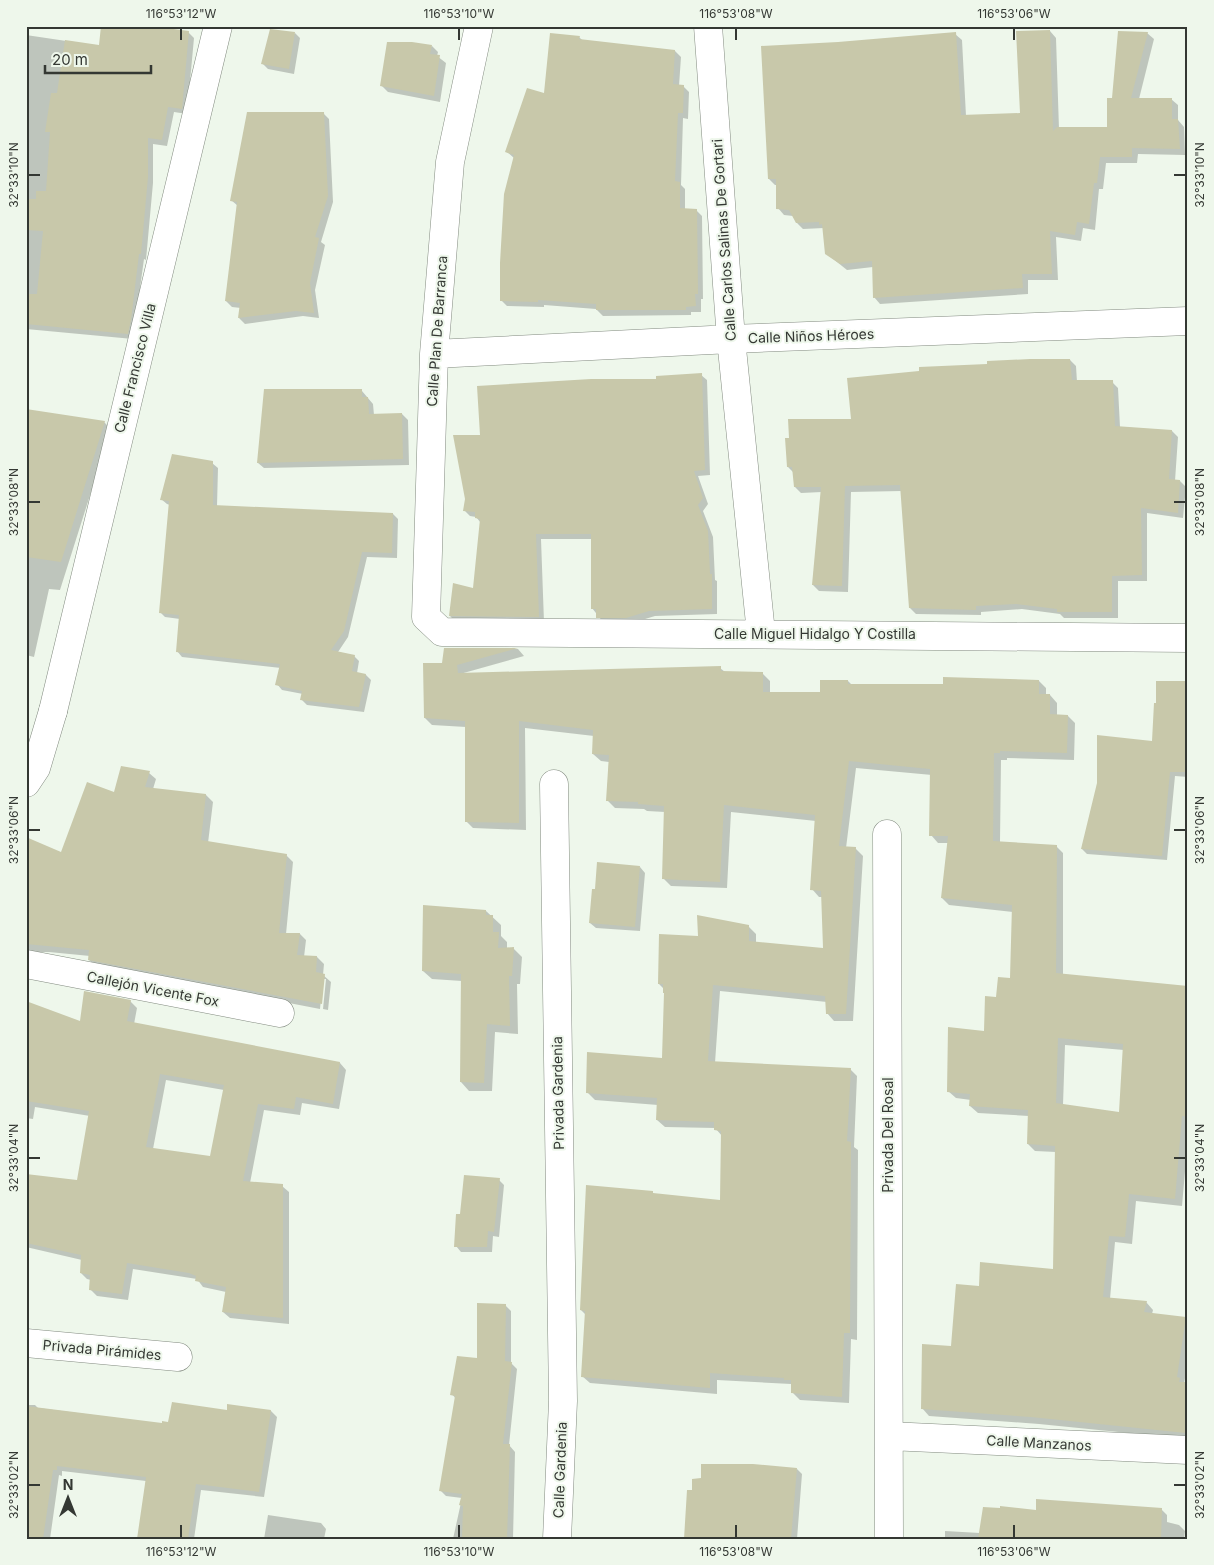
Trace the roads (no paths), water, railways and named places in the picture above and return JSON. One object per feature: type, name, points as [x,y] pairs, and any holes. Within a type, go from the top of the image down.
[{"type":"street","name":"Calle Francisco Villa","points":[[26,783],[36,768],[53,711],[218,26]]},
{"type":"street","name":"Calle Plan De Barranca","points":[[442,632],[426,617],[434,354],[450,162],[479,26]]},
{"type":"street","name":"Calle Carlos Salinas De Gortari","points":[[708,26],[731,339],[761,634]]},
{"type":"street","name":"Calle Niños Héroes","points":[[434,354],[731,339],[1188,321]]},
{"type":"street","name":"Calle Miguel Hidalgo Y Costilla","points":[[442,632],[1188,638]]},
{"type":"street","name":"Privada Gardenia","points":[[554,784],[563,1401]]},
{"type":"street","name":"Privada Del Rosal","points":[[887,834],[889,1539]]},
{"type":"street","name":"Callejón Vicente Fox","points":[[26,964],[280,1013]]},
{"type":"street","name":"Privada Pirámides","points":[[26,1343],[178,1357]]},
{"type":"street","name":"Calle Gardenia","points":[[557,1539],[563,1401]]},
{"type":"street","name":"Calle Manzanos","points":[[889,1436],[1188,1450]]}]
